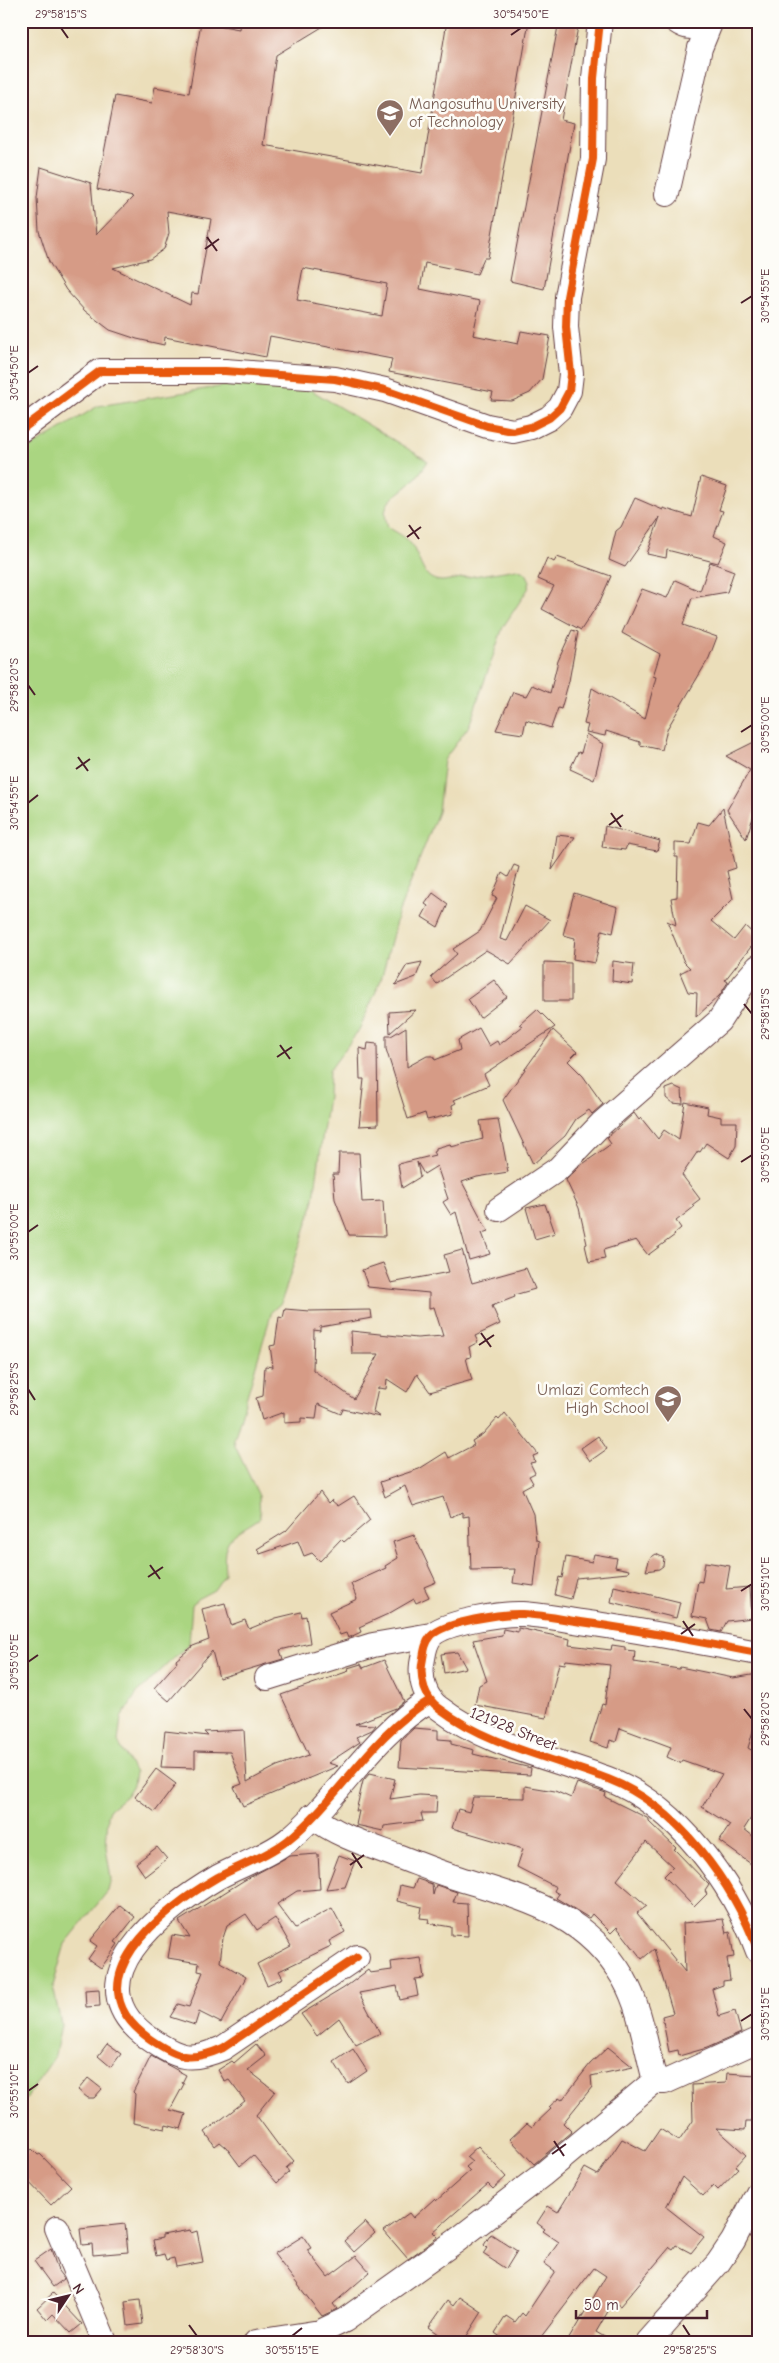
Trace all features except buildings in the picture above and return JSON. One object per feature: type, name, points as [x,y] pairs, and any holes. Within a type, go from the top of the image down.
[{"type":"street","points":[[21,430],[100,371],[225,370],[335,379],[384,390],[487,426],[513,431],[531,427],[549,418],[560,408],[569,391],[571,374],[566,327],[567,297],[593,159],[594,78],[600,21]]},
{"type":"street","points":[[676,21],[683,26],[693,28],[706,21]]},
{"type":"street","points":[[667,194],[700,48],[711,21]]},
{"type":"street","points":[[499,1209],[558,1169],[602,1123],[719,1021],[743,984],[758,967]]},
{"type":"street","points":[[267,1678],[373,1645],[431,1635],[446,1627],[502,1614],[525,1614],[600,1625],[758,1653]]},
{"type":"street","points":[[358,1957],[223,2048],[202,2057],[182,2057],[159,2046],[140,2032],[124,2015],[117,1997],[116,1982],[122,1966],[140,1939],[156,1922],[216,1878],[287,1840],[312,1816],[394,1725],[430,1700],[424,1689],[422,1669],[424,1647],[431,1635]]},
{"type":"street","name":"121928 Street","points":[[430,1700],[453,1718],[484,1734],[610,1780],[660,1810],[699,1849],[724,1883],[749,1928],[758,1951]]},
{"type":"street","points":[[312,1816],[329,1828],[381,1850],[452,1876],[516,1895],[542,1905],[591,1939],[609,1958],[624,1980],[636,2006],[656,2080]]},
{"type":"street","points":[[656,2080],[665,2082],[758,2040]]},
{"type":"street","points":[[256,2342],[320,2332],[345,2320],[456,2241],[542,2175],[656,2080]]},
{"type":"street","points":[[648,2342],[718,2263],[733,2241],[758,2193]]},
{"type":"street","points":[[57,2228],[105,2342]]},
{"type":"green space","points":[[288,376],[428,461],[413,481],[390,501],[385,511],[388,527],[409,541],[426,574],[436,580],[443,581],[517,569],[526,573],[530,581],[528,589],[503,627],[469,726],[444,760],[438,812],[398,914],[381,980],[359,1030],[329,1071],[328,1096],[313,1205],[281,1303],[272,1311],[234,1440],[235,1446],[259,1496],[260,1518],[230,1539],[225,1552],[225,1574],[214,1590],[197,1599],[192,1605],[189,1644],[137,1693],[121,1718],[118,1742],[135,1773],[133,1785],[126,1796],[110,1809],[108,1815],[106,1847],[111,1879],[108,1891],[65,1944],[53,1986],[61,2024],[55,2056],[21,2106],[21,453],[98,406]]},
{"type":"cycle path","points":[[21,430],[100,371],[225,371],[335,379],[385,390],[487,426],[513,431],[531,427],[549,418],[560,408],[569,391],[571,374],[566,327],[567,297],[593,159],[594,78],[600,21]]},
{"type":"cycle path","points":[[758,1653],[670,1636],[545,1616],[514,1614],[474,1619],[438,1631],[427,1642],[422,1664],[424,1688],[430,1699],[439,1708],[458,1721],[520,1750],[608,1779],[634,1791],[680,1827],[700,1850],[734,1899],[758,1951]]},
{"type":"cycle path","points":[[357,1957],[223,2048],[193,2057],[169,2051],[150,2039],[127,2017],[118,1994],[121,1971],[133,1949],[151,1927],[173,1908],[218,1877],[263,1856],[288,1840],[324,1805],[390,1731],[430,1700]]},
{"type":"place","name":"Mangosuthu University of Technology","points":[[390,137]]},
{"type":"place","name":"Umlazi Comtech High School","points":[[668,1423]]}]
